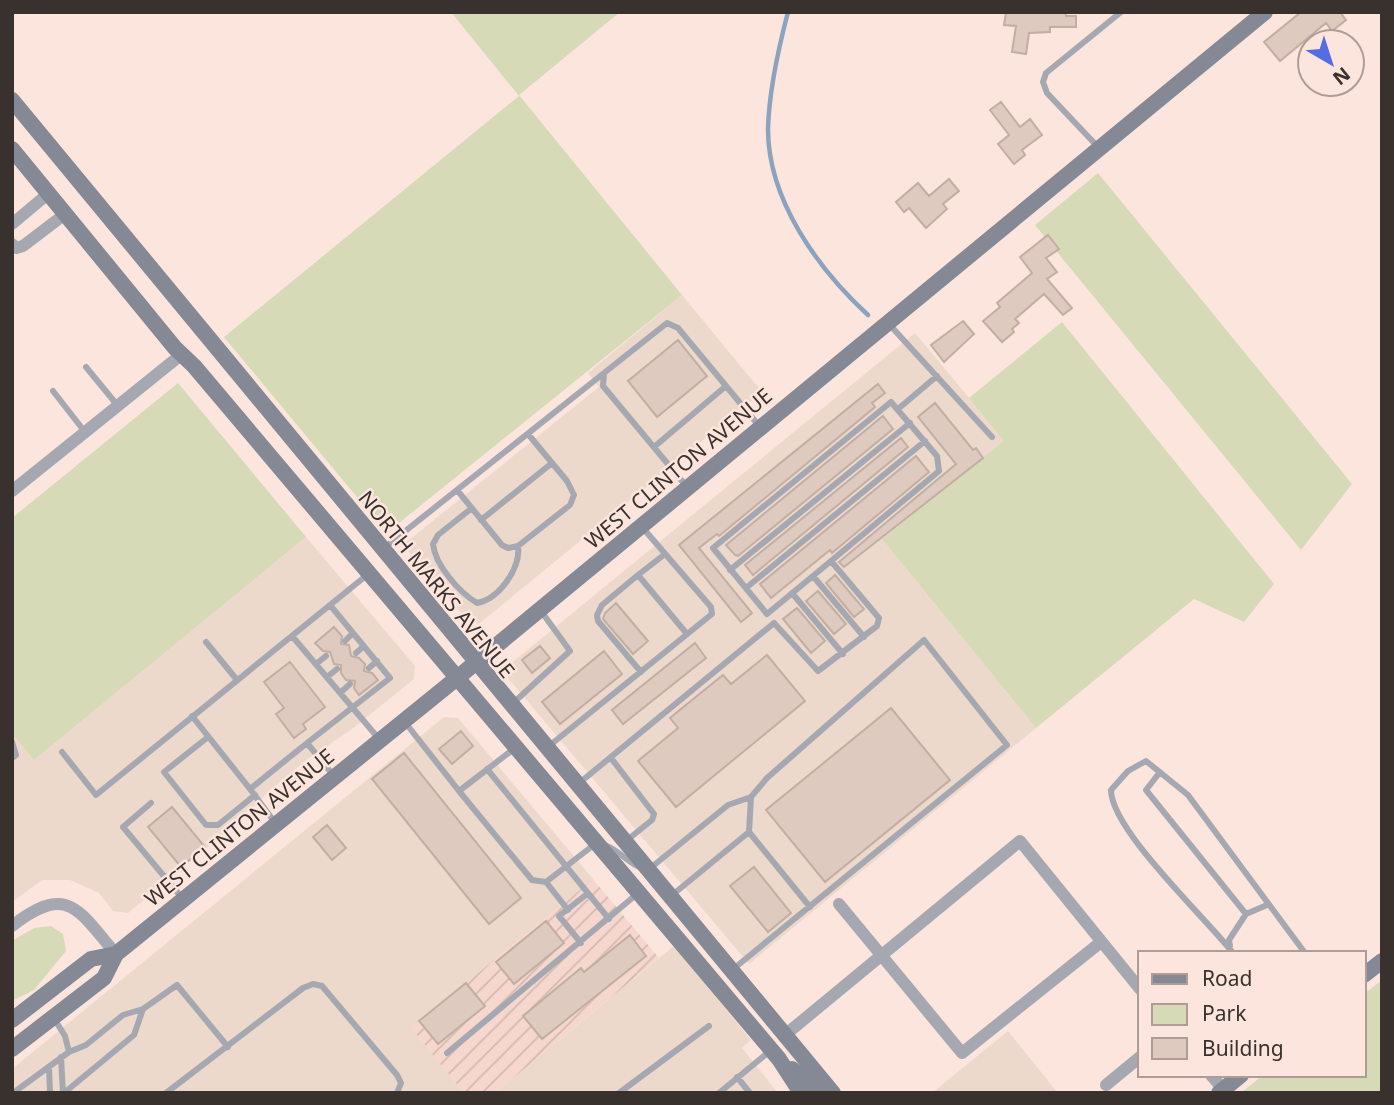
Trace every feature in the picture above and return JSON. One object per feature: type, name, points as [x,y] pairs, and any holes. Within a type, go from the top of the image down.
[{"type":"main road","name":"WEST CLINTON AVENUE","points":[[12,1049],[104,978],[116,954],[540,610],[1098,147],[1265,12]]},
{"type":"main road","name":"NORTH MARKS AVENUE","points":[[12,100],[510,706],[833,1093]]},
{"type":"main road","name":"NORTH MARKS AVENUE","points":[[12,149],[775,1055],[802,1093]]},
{"type":"main road","name":"WEST CLINTON AVENUE","points":[[12,1020],[91,959],[116,954]]},
{"type":"main road","points":[[1366,973],[1382,961]]},
{"type":"main road","points":[[775,1055],[817,1093]]},
{"type":"main road","points":[[1221,1091],[1238,1077]]},
{"type":"street","points":[[36,236],[17,221],[48,194]]},
{"type":"street","points":[[12,244],[16,248],[23,246],[65,214]]},
{"type":"street","points":[[12,491],[182,354]]},
{"type":"street","points":[[785,1035],[1020,841],[1138,987]]},
{"type":"street","points":[[12,926],[42,905],[61,904],[76,910],[116,954]]},
{"type":"street","points":[[839,904],[962,1054],[1101,942]]},
{"type":"street","points":[[1106,1085],[1138,1059]]},
{"type":"lane","points":[[1098,147],[1048,93],[1043,82],[1046,73],[1121,12]]},
{"type":"lane","points":[[887,322],[992,438]]},
{"type":"lane","points":[[382,550],[667,323],[678,328],[760,427]]},
{"type":"lane","points":[[86,367],[118,406]]},
{"type":"lane","points":[[604,373],[603,386],[687,487]]},
{"type":"lane","points":[[898,409],[937,376]]},
{"type":"lane","points":[[654,447],[726,386]]},
{"type":"lane","points":[[53,391],[86,432]]},
{"type":"lane","points":[[767,614],[939,471],[937,456],[891,402],[886,403],[714,545],[714,550],[730,570],[774,623],[818,671],[877,626],[879,618],[831,561]]},
{"type":"lane","points":[[730,570],[910,423]]},
{"type":"lane","points":[[457,490],[502,545],[508,548],[518,547],[570,505],[573,495],[567,481],[528,434]]},
{"type":"lane","points":[[746,589],[925,441]]},
{"type":"lane","points":[[481,520],[552,463]]},
{"type":"lane","points":[[472,508],[438,535],[433,544],[440,564],[468,598],[477,603],[493,596],[518,565],[518,547]]},
{"type":"lane","points":[[546,749],[712,614],[711,607],[641,526]]},
{"type":"lane","points":[[641,672],[598,621],[597,615],[602,605],[665,554]]},
{"type":"lane","points":[[62,752],[96,795],[369,574]]},
{"type":"lane","points":[[638,575],[687,634]]},
{"type":"lane","points":[[813,576],[863,637]]},
{"type":"lane","points":[[792,593],[843,654]]},
{"type":"lane","points":[[208,737],[164,772],[206,825],[218,825],[307,743],[390,678],[330,605]]},
{"type":"lane","points":[[510,706],[570,651],[540,610]]},
{"type":"lane","points":[[577,785],[774,623]]},
{"type":"lane","points":[[345,640],[353,633]]},
{"type":"lane","points":[[292,636],[380,740]]},
{"type":"lane","points":[[546,882],[595,844],[608,846],[632,866],[648,870],[728,805],[751,797],[767,778],[924,640],[1007,745],[732,971]]},
{"type":"lane","points":[[206,642],[237,680]]},
{"type":"lane","points":[[356,653],[364,646]]},
{"type":"lane","points":[[316,664],[326,656]]},
{"type":"lane","points":[[369,668],[377,661]]},
{"type":"lane","points":[[327,677],[338,669]]},
{"type":"lane","points":[[341,693],[350,684]]},
{"type":"lane","points":[[192,716],[276,824]]},
{"type":"lane","points":[[404,721],[531,880],[546,882],[568,909]]},
{"type":"lane","points":[[12,742],[16,755],[12,758]]},
{"type":"lane","points":[[307,743],[334,777]]},
{"type":"lane","points":[[459,791],[515,747]]},
{"type":"lane","points":[[611,758],[654,814],[652,820],[624,842]]},
{"type":"lane","points":[[1232,951],[1177,891],[1121,820],[1111,802],[1111,790],[1128,771],[1146,761],[1188,795],[1302,951]]},
{"type":"lane","points":[[487,769],[609,919]]},
{"type":"lane","points":[[1160,772],[1146,790],[1246,914]]},
{"type":"lane","points":[[751,797],[749,832],[810,907]]},
{"type":"lane","points":[[151,803],[123,827],[183,900]]},
{"type":"lane","points":[[670,897],[749,832]]},
{"type":"lane","points":[[581,943],[559,916],[587,894]]},
{"type":"lane","points":[[447,1054],[637,894]]},
{"type":"lane","points":[[1232,951],[1229,940],[1246,914],[1267,905]]},
{"type":"lane","points":[[166,1093],[303,988],[313,984],[322,986],[397,1075],[401,1083],[397,1093]]},
{"type":"lane","points":[[13,1093],[69,1052],[86,1045],[123,1015],[143,1009],[172,986],[180,986],[228,1047]]},
{"type":"lane","points":[[64,1093],[130,1039],[143,1009]]},
{"type":"lane","points":[[54,1018],[65,1036],[69,1052]]},
{"type":"lane","points":[[618,1093],[709,1027]]},
{"type":"lane","points":[[719,1093],[737,1077],[775,1055]]},
{"type":"lane","points":[[61,1058],[64,1093]]},
{"type":"lane","points":[[49,1067],[50,1093]]},
{"type":"lane","points":[[737,1077],[750,1093]]},
{"type":"shaded area","points":[[682,295],[762,392],[480,623],[471,624],[403,545],[599,387],[588,373]]},
{"type":"shaded area","points":[[915,333],[1005,441],[882,539],[1036,728],[749,964],[508,678],[509,665]]},
{"type":"shaded area","points":[[306,537],[415,666],[414,679],[352,729],[305,761],[268,792],[244,817],[128,913],[113,911],[99,893],[70,880],[42,880],[12,902],[12,734],[34,760]]},
{"type":"shaded area","points":[[444,717],[458,718],[593,879],[412,1028],[464,1093],[12,1093],[12,1069]]},
{"type":"shaded area","points":[[593,879],[659,958],[495,1093],[464,1093],[411,1028]]},
{"type":"shaded area","points":[[674,946],[751,1040],[742,1048],[778,1093],[495,1093]]},
{"type":"shaded area","points":[[1008,1031],[1058,1093],[932,1093]]},
{"type":"green space","points":[[451,12],[620,12],[519,95],[682,295],[394,527],[381,526],[224,337],[519,96]]},
{"type":"green space","points":[[1098,173],[1352,484],[1301,550],[1035,225]]},
{"type":"green space","points":[[1062,322],[1274,584],[1244,622],[1194,599],[1036,728],[882,539],[1004,441],[969,398]]},
{"type":"green space","points":[[178,383],[306,537],[34,760],[12,734],[12,518]]},
{"type":"green space","points":[[51,926],[63,934],[66,951],[34,990],[12,1001],[12,941],[34,928]]},
{"type":"green space","points":[[1382,980],[1382,1093],[1241,1093],[1261,1077],[1366,1077],[1366,992]]},
{"type":"building","points":[[1006,12],[1066,12],[1066,16],[1076,16],[1076,27],[1050,27],[1050,32],[1029,33],[1026,54],[1012,52],[1016,26],[1004,25]]},
{"type":"building","points":[[1301,12],[1340,12],[1346,20],[1336,28],[1330,28],[1326,23],[1320,28],[1296,28],[1296,48],[1280,61],[1264,42]]},
{"type":"building","points":[[1001,102],[1020,127],[1030,119],[1042,135],[1022,150],[1025,155],[1014,164],[998,144],[1009,135],[990,110]]},
{"type":"building","points":[[949,179],[959,191],[943,204],[947,209],[926,228],[909,208],[904,212],[896,202],[918,183],[929,196]]},
{"type":"building","points":[[1048,235],[1059,249],[1046,258],[1057,272],[1047,279],[1072,308],[1063,315],[1044,294],[1015,319],[1019,323],[1012,329],[1014,332],[1002,342],[983,321],[1000,307],[997,303],[1032,273],[1020,257]]},
{"type":"building","points":[[963,321],[974,334],[944,362],[931,345]]},
{"type":"building","points":[[678,340],[707,376],[657,417],[628,381]]},
{"type":"building","points":[[878,384],[885,393],[872,403],[875,407],[719,536],[717,534],[699,548],[752,613],[741,622],[679,545]]},
{"type":"building","points":[[935,403],[973,450],[976,448],[983,458],[844,567],[839,562],[956,464],[918,417]]},
{"type":"building","points":[[883,416],[893,429],[738,556],[726,545]]},
{"type":"building","points":[[901,438],[908,447],[753,575],[745,565]]},
{"type":"building","points":[[916,456],[929,472],[832,553],[830,550],[771,598],[760,584]]},
{"type":"building","points":[[835,575],[864,609],[854,617],[826,583]]},
{"type":"building","points":[[818,591],[846,624],[834,634],[806,601]]},
{"type":"building","points":[[616,603],[648,641],[633,654],[603,619],[605,613]]},
{"type":"building","points":[[797,608],[825,641],[811,653],[783,619]]},
{"type":"building","points":[[334,627],[342,636],[341,644],[349,645],[351,656],[359,658],[365,664],[364,671],[372,673],[378,680],[359,695],[354,688],[355,681],[346,680],[341,673],[341,665],[334,664],[330,652],[323,651],[315,643]]},
{"type":"building","points":[[695,643],[706,658],[623,724],[612,710]]},
{"type":"building","points":[[540,646],[550,658],[532,673],[522,660]]},
{"type":"building","points":[[604,651],[622,674],[560,724],[542,702]]},
{"type":"building","points":[[767,655],[805,701],[676,807],[638,761],[678,728],[670,718],[723,675],[731,684]]},
{"type":"building","points":[[290,662],[325,707],[303,724],[306,729],[294,738],[276,714],[284,708],[264,682]]},
{"type":"building","points":[[891,708],[950,780],[825,882],[766,810]]},
{"type":"building","points":[[461,731],[473,746],[452,764],[439,749]]},
{"type":"building","points":[[404,753],[521,898],[489,924],[372,779]]},
{"type":"building","points":[[172,807],[205,847],[181,867],[148,827]]},
{"type":"building","points":[[327,825],[346,848],[332,860],[313,837]]},
{"type":"building","points":[[754,867],[791,913],[768,932],[730,886]]},
{"type":"building","points":[[546,921],[564,943],[514,984],[496,962]]},
{"type":"building","points":[[630,935],[646,956],[542,1039],[523,1016],[581,968],[584,972]]},
{"type":"building","points":[[466,983],[485,1006],[438,1044],[419,1021]]},
{"type":"waterway","points":[[788,12],[775,70],[768,129],[770,155],[777,182],[786,207],[814,255],[868,315]]}]
